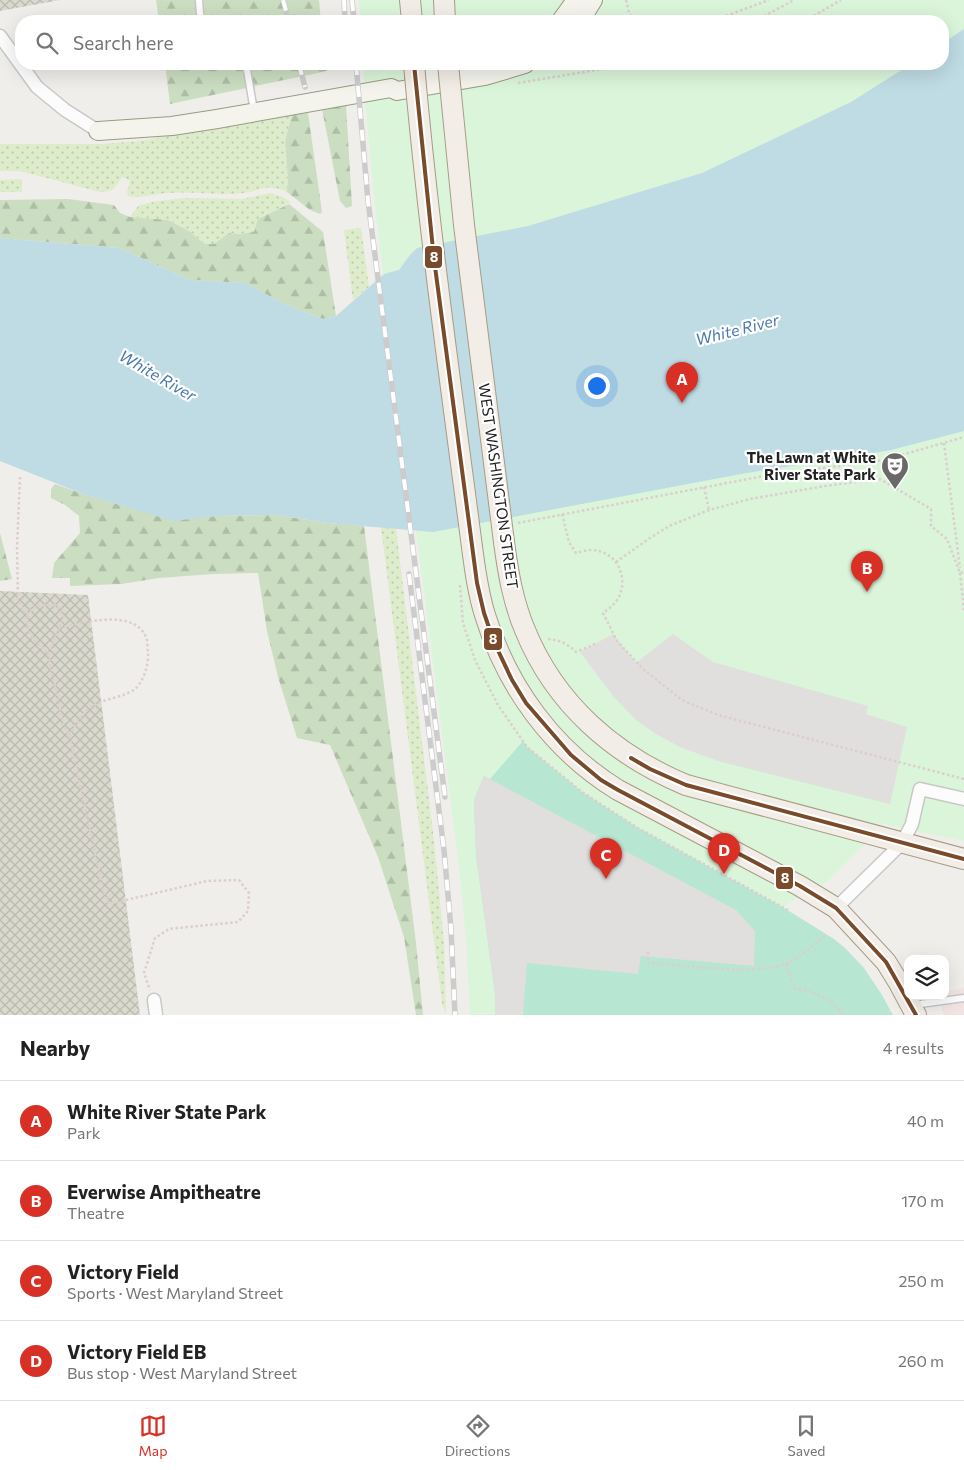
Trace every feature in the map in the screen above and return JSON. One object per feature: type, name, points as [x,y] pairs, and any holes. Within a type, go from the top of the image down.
[{"type":"main road","points":[[410,0],[411,15]]},
{"type":"main road","points":[[444,0],[445,15]]},
{"type":"main road","points":[[415,70],[428,205],[477,583],[484,613],[502,661],[526,703],[571,755],[601,780],[800,886],[836,908],[886,962],[914,1010]]},
{"type":"main road","name":"WEST WASHINGTON STREET","points":[[449,70],[464,225],[504,542],[515,601],[525,630],[551,679],[583,718],[612,744],[650,769],[686,785],[964,859]]},
{"type":"street","points":[[565,15],[576,0]]},
{"type":"street","points":[[584,15],[593,0]]},
{"type":"street","points":[[0,36],[15,57]]},
{"type":"street","points":[[25,70],[37,87],[65,110],[98,131],[172,126],[391,88],[397,92],[508,70]]},
{"type":"street","points":[[391,88],[395,82],[448,70]]},
{"type":"street","points":[[836,908],[902,843],[912,824],[920,789],[964,800]]},
{"type":"street","points":[[154,1000],[156,1015]]},
{"type":"lane","points":[[199,0],[200,15]]},
{"type":"lane","points":[[247,70],[254,113]]},
{"type":"lane","points":[[914,1010],[964,998]]},
{"type":"path","points":[[626,0],[630,15]]},
{"type":"path","points":[[728,15],[769,0]]},
{"type":"path","points":[[766,15],[794,0]]},
{"type":"path","points":[[815,15],[841,0]]},
{"type":"path","points":[[510,85],[597,70]]},
{"type":"path","points":[[516,523],[704,486],[769,475],[884,460],[964,437]]},
{"type":"path","points":[[944,443],[962,572],[964,611]]},
{"type":"path","points":[[20,478],[18,600],[26,615],[30,635],[48,654],[103,889],[110,904],[207,881],[239,880],[249,893],[248,911],[238,922],[169,929],[155,938],[144,973],[154,1000]]},
{"type":"path","points":[[616,562],[669,526],[709,510],[750,499],[790,494],[825,486],[880,480],[931,509],[931,526],[947,539],[962,572]]},
{"type":"path","points":[[704,486],[709,510]]},
{"type":"path","points":[[562,514],[570,542],[576,553],[590,550],[601,551],[610,556],[622,572],[622,586],[616,602],[603,613],[617,641],[643,669],[682,700],[718,715],[964,779]]},
{"type":"path","points":[[26,615],[36,606],[56,605],[64,617],[48,654]]},
{"type":"path","points":[[60,627],[99,620],[118,620],[136,624],[146,638],[148,657],[144,677],[135,689],[96,704],[84,713],[68,735]]},
{"type":"path","points":[[548,639],[558,640],[576,652],[595,644]]},
{"type":"path","points":[[648,952],[648,963],[737,969],[764,968],[786,964],[826,935]]},
{"type":"path","points":[[786,964],[794,988],[814,992],[831,1001],[844,1015]]},
{"type":"shaded area","points":[[0,0],[60,0],[0,11]]},
{"type":"shaded area","points":[[0,591],[88,595],[140,1015],[0,1015]]},
{"type":"shaded area","points":[[613,634],[636,663],[673,634],[713,662],[868,706],[866,714],[907,727],[890,804],[718,761],[680,747],[656,734],[636,720],[613,696],[580,652]]},
{"type":"shaded area","points":[[484,776],[736,910],[755,931],[754,966],[641,956],[638,974],[527,963],[523,1015],[495,1015],[495,994],[476,855],[474,800]]},
{"type":"shaded area","points":[[964,988],[964,1015],[944,1015],[939,1000],[949,1000],[949,991]]},
{"type":"green space","points":[[156,0],[319,0],[320,15],[158,15]]},
{"type":"green space","points":[[359,0],[964,0],[964,841],[878,823],[864,845],[829,880],[782,907],[835,944],[889,1015],[470,1015],[466,940],[459,867],[376,216],[363,70],[949,70],[949,15],[360,15]]},
{"type":"green space","points":[[166,70],[327,70],[327,71],[170,104]]},
{"type":"green space","points":[[346,105],[352,206],[346,208],[340,201],[322,109]]},
{"type":"green space","points":[[308,113],[322,212],[320,214],[310,210],[287,192],[285,141],[292,115]]},
{"type":"green space","points":[[292,115],[285,141],[287,192],[280,189],[265,188],[234,194],[165,193],[133,197],[128,196],[127,192],[130,181],[122,177],[113,189],[100,192],[20,171],[0,171],[0,144],[101,144],[139,141]]},
{"type":"green space","points":[[22,179],[22,192],[0,192],[0,180]]},
{"type":"green space","points":[[270,193],[281,196],[291,202],[258,219],[255,232],[229,233],[214,244],[205,244],[189,231],[168,220],[130,217],[139,205],[158,201],[185,198],[242,199]]},
{"type":"green space","points":[[68,199],[114,205],[120,213],[130,217],[168,220],[189,231],[205,244],[214,244],[229,233],[254,232],[258,219],[289,204],[323,232],[336,316],[323,319],[284,304],[245,283],[190,280],[119,248],[0,238],[0,200]]},
{"type":"green space","points":[[361,228],[369,287],[353,300],[344,230]]},
{"type":"green space","points":[[55,484],[173,520],[216,516],[276,515],[327,523],[364,526],[416,943],[423,1015],[416,1015],[404,937],[378,857],[330,745],[297,738],[278,677],[267,631],[258,573],[213,574],[159,578],[121,584],[70,586],[70,578],[52,578],[54,563],[80,533],[79,516],[65,505],[51,498],[51,489]]},
{"type":"green space","points":[[381,527],[396,529],[434,840],[444,943],[446,1015],[442,1003]]},
{"type":"green space","points":[[0,533],[12,579],[0,581]]},
{"type":"green space","points":[[523,741],[527,747],[582,792],[638,828],[784,908],[834,939],[864,968],[893,1015],[495,1015],[495,994],[476,855],[474,800],[484,776],[490,779]]},
{"type":"water","name":"White River","points":[[964,29],[964,431],[891,450],[741,474],[433,532],[327,523],[276,515],[216,516],[173,521],[83,494],[0,461],[0,238],[119,248],[190,280],[245,283],[284,304],[323,319],[336,316],[384,274],[399,270],[417,248],[528,226],[702,173],[851,102],[902,70],[949,70],[949,39]]},
{"type":"railway","points":[[283,0],[287,15]]},
{"type":"railway","points":[[344,0],[345,15]]},
{"type":"railway","points":[[352,0],[353,15]]},
{"type":"railway","points":[[301,70],[305,87]]},
{"type":"railway","points":[[357,70],[368,201],[445,797]]},
{"type":"railway","points":[[409,574],[444,850],[451,929],[455,1015]]},
{"type":"transit line","name":"8","points":[[415,70],[434,259],[477,583],[484,613],[494,642],[512,680],[526,703],[571,755],[601,780],[800,886],[836,908],[886,962],[916,1015]]},
{"type":"transit line","name":"8","points":[[631,758],[650,769],[686,785],[964,859]]},
{"type":"place","name":"White River State Park","points":[[682,403]]},
{"type":"place","name":"The Lawn at White River State Park","points":[[895,490]]},
{"type":"place","name":"Everwise Ampitheatre","points":[[867,592]]},
{"type":"place","name":"Victory Field EB","points":[[724,874]]},
{"type":"place","name":"Victory Field","points":[[606,879]]}]
